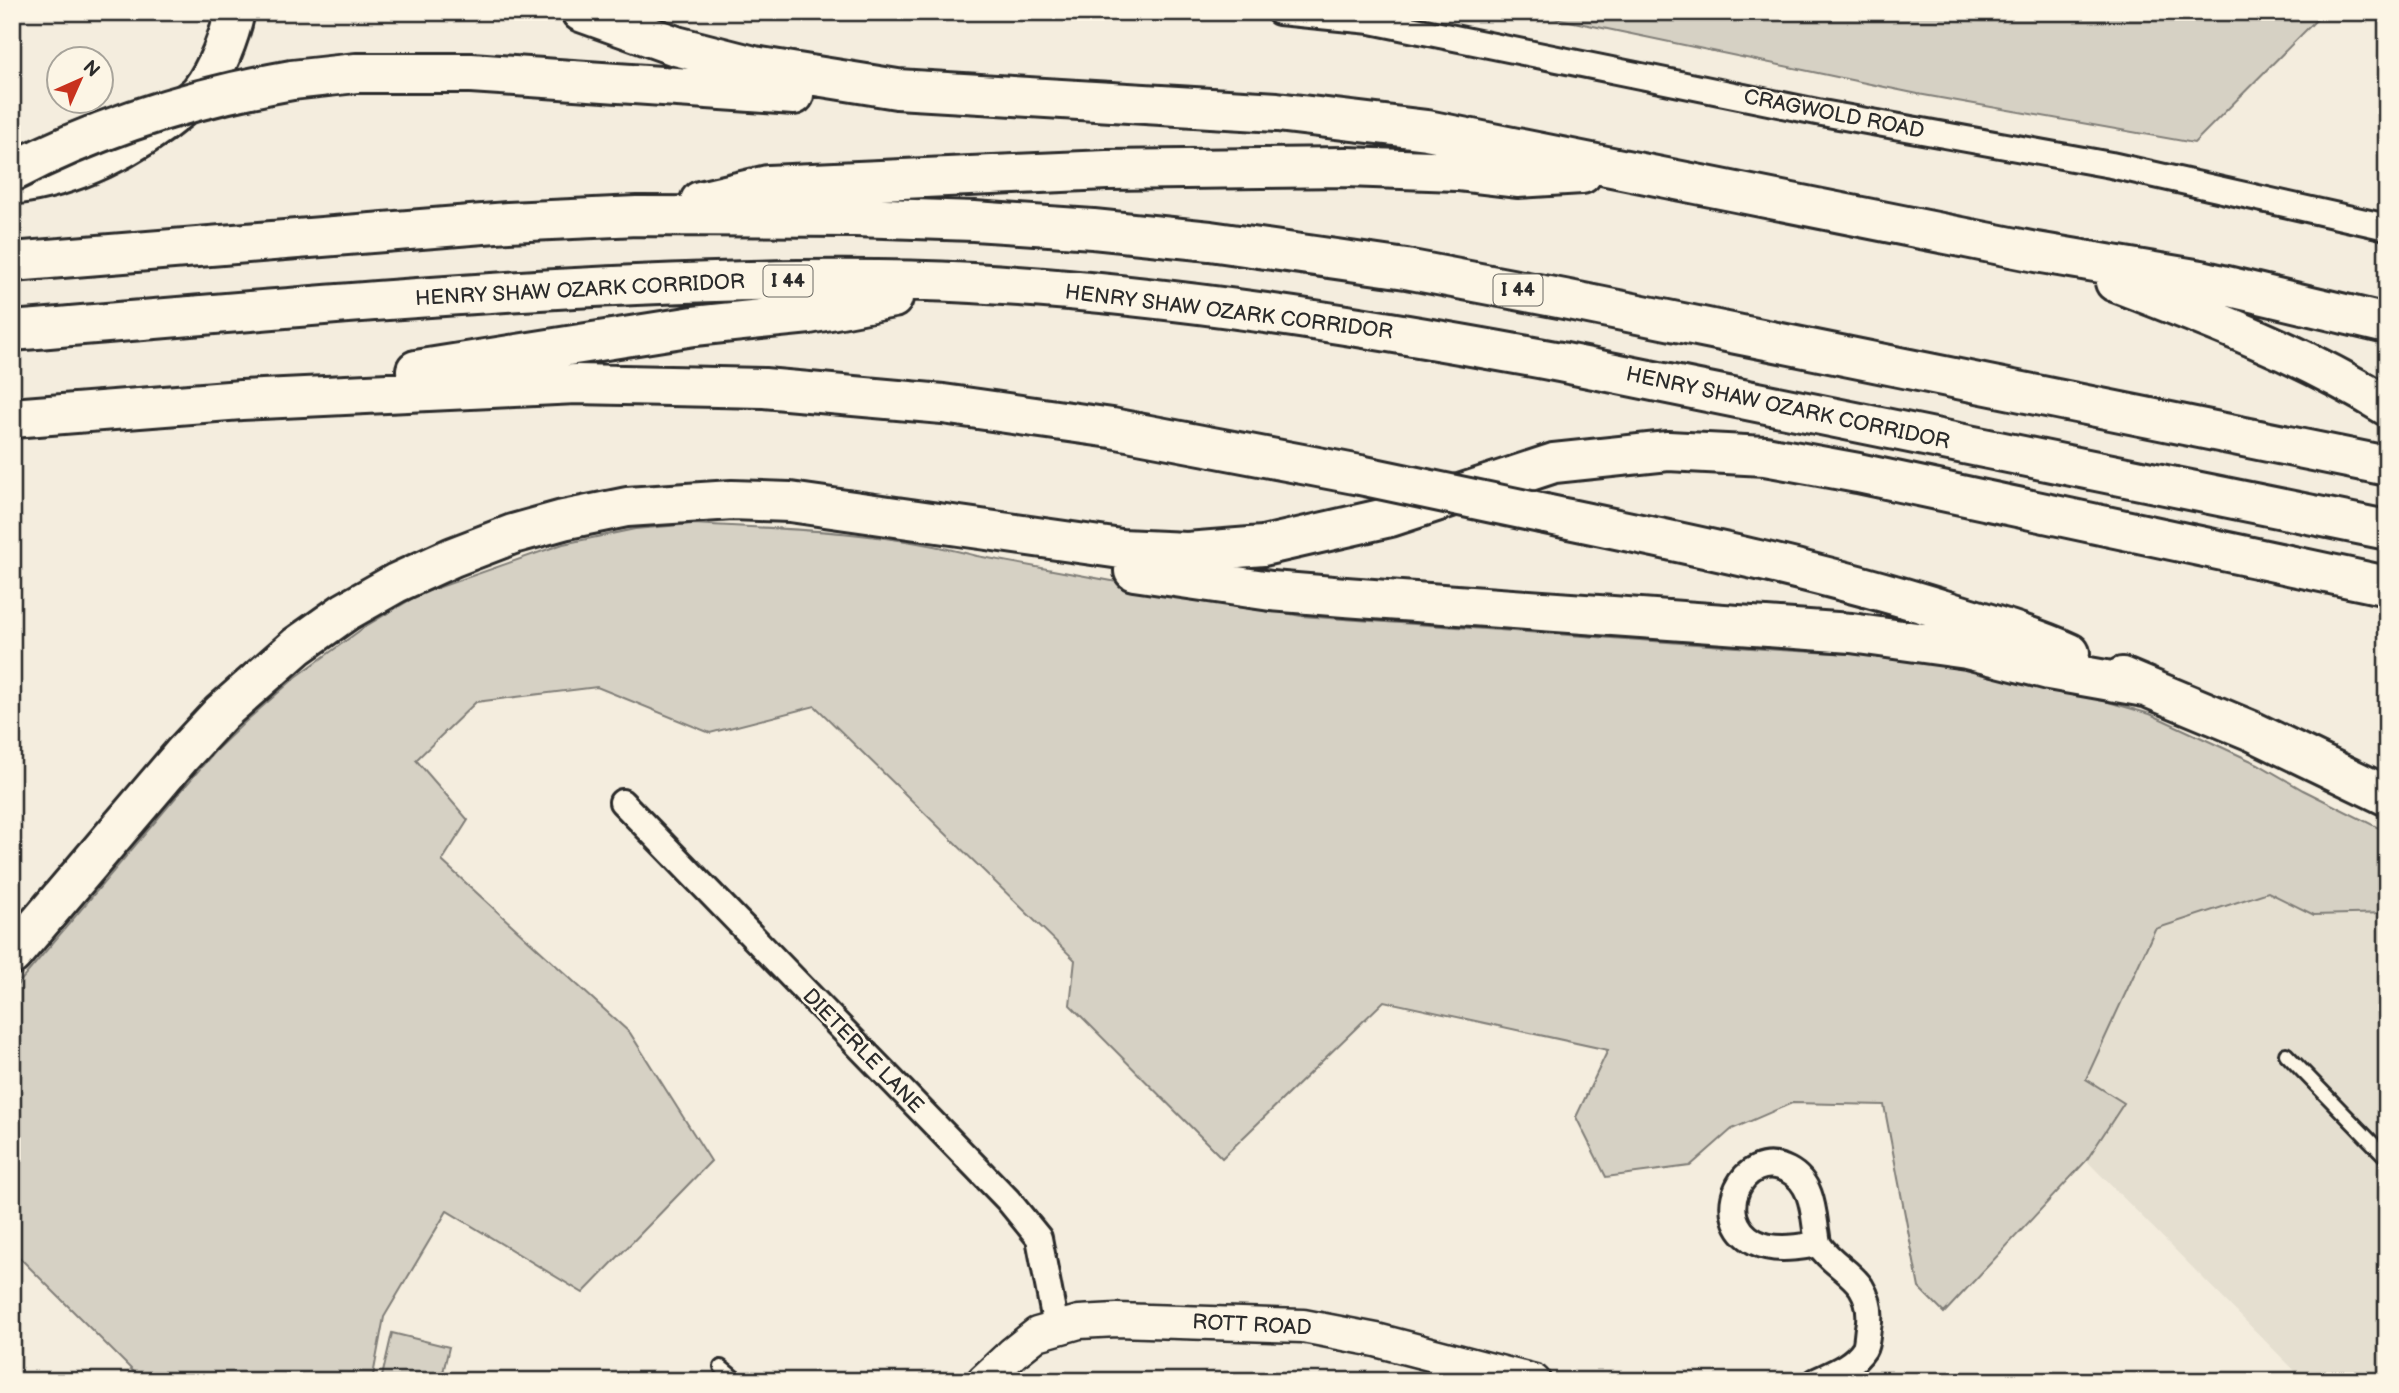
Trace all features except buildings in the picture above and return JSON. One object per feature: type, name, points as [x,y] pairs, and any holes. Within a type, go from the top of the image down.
[{"type":"highway","points":[[12,185],[41,182],[105,159],[163,124],[200,92],[230,31],[235,12]]},
{"type":"highway","points":[[581,12],[676,47],[754,66],[897,89],[1278,112],[1427,130],[2036,252],[2201,280],[2387,324]]},
{"type":"highway","points":[[12,172],[48,153],[178,104],[239,89],[356,73],[424,72],[541,77],[813,96],[897,89]]},
{"type":"highway","points":[[637,216],[768,185],[909,178],[1268,167],[1457,171],[1517,178],[1635,171]]},
{"type":"highway","name":"I 44","points":[[12,262],[508,222],[637,216],[855,217],[974,221],[1145,235],[1331,257],[1564,299],[2387,466]]},
{"type":"highway","points":[[2036,252],[2267,342],[2346,380],[2387,406]]},
{"type":"highway","name":"HENRY SHAW OZARK CORRIDOR","points":[[12,331],[567,288],[804,280],[970,283],[1200,304],[1443,340],[2387,530]]},
{"type":"highway","points":[[241,400],[694,326],[809,314],[970,283]]},
{"type":"highway","points":[[12,418],[241,400],[576,384],[661,384],[778,389],[943,404],[1112,429],[1360,475],[1744,555],[1896,595],[2054,646],[2252,732],[2387,796]]},
{"type":"highway","points":[[12,955],[182,755],[221,713],[297,646],[345,612],[396,583],[453,557],[513,534],[626,507],[732,500],[790,502],[1121,549],[1187,552],[1263,546],[1390,517],[1554,463],[1668,451],[1765,456],[1858,473],[2387,586]]},
{"type":"highway","points":[[934,524],[1065,559],[1210,583],[1345,597],[1851,634],[1967,649],[2049,670],[2145,687]]},
{"type":"street","name":"CRAGWOLD ROAD","points":[[1279,12],[1371,21],[1822,113],[2111,164],[2387,227]]},
{"type":"street","name":"DIETERLE LANE","points":[[622,802],[1008,1200],[1040,1238],[1056,1327]]},
{"type":"street","points":[[1816,1381],[1843,1369],[1865,1348],[1871,1313],[1860,1287],[1818,1244]]},
{"type":"street","name":"ROTT ROAD","points":[[984,1381],[1037,1334],[1079,1322],[1117,1320],[1303,1326],[1376,1340],[1534,1381]]},
{"type":"lane","points":[[2286,1054],[2387,1157]]},
{"type":"lane","points":[[721,1367],[738,1381]]},
{"type":"shaded area","points":[[1526,12],[2324,12],[2194,143],[1918,94]]},
{"type":"shaded area","points":[[692,524],[836,532],[907,541],[1301,616],[1923,658],[2042,683],[2150,714],[2258,764],[2387,832],[2387,913],[2314,915],[2268,892],[2155,929],[2086,1079],[2124,1103],[2086,1161],[1944,1313],[1919,1288],[1884,1105],[1792,1103],[1732,1129],[1690,1166],[1606,1177],[1576,1117],[1608,1050],[1384,1001],[1222,1158],[1070,1005],[1075,960],[815,706],[710,733],[597,687],[476,702],[416,760],[468,820],[442,861],[630,1033],[711,1161],[583,1293],[447,1211],[384,1317],[372,1381],[143,1381],[12,1250],[12,991],[215,751],[296,677],[366,626],[420,594],[563,544],[635,529]]},
{"type":"shaded area","points":[[2268,892],[2314,915],[2387,913],[2387,1381],[2305,1381],[2086,1160],[2124,1103],[2086,1079],[2155,929]]},
{"type":"shaded area","points":[[392,1333],[449,1347],[441,1381],[381,1381]]}]
